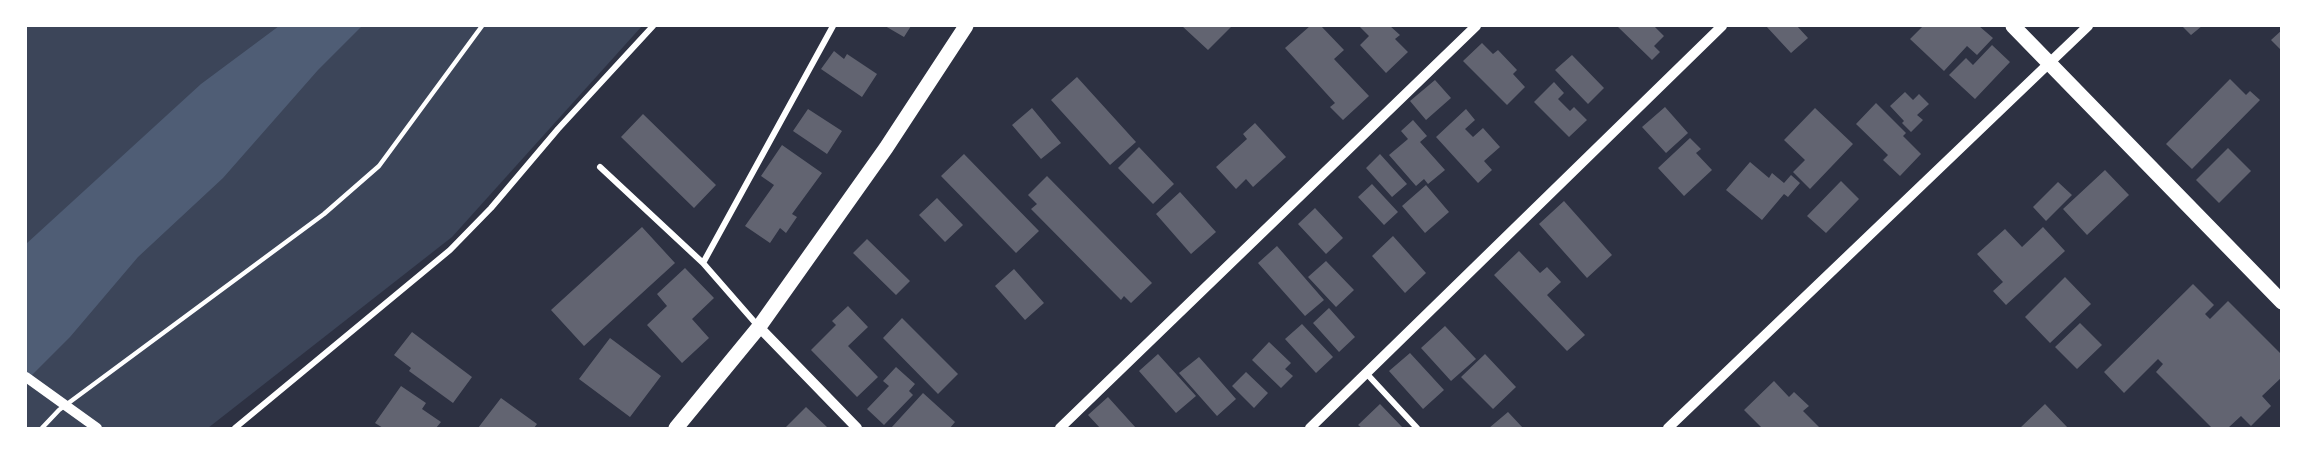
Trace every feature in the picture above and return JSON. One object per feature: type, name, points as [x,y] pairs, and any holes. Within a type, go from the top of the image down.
[{"type":"main road","points":[[676,429],[759,327],[886,148],[966,26]]},
{"type":"main road","points":[[2013,26],[2282,302]]},
{"type":"street","points":[[235,429],[450,250],[491,208],[558,129],[653,26]]},
{"type":"street","points":[[703,263],[833,26]]},
{"type":"street","points":[[1060,429],[1476,26]]},
{"type":"street","points":[[1310,429],[1722,26]]},
{"type":"street","points":[[1668,429],[2088,26]]},
{"type":"street","points":[[600,167],[703,263],[759,327],[858,429]]},
{"type":"street","points":[[1367,374],[1417,429]]},
{"type":"street","points":[[26,378],[98,429]]},
{"type":"lane","points":[[42,429],[59,410],[324,214],[379,166],[482,26]]},
{"type":"shaded area","points":[[26,26],[642,26],[452,237],[208,428],[26,428]]},
{"type":"shaded area","points":[[279,26],[362,26],[318,70],[223,178],[138,257],[70,337],[26,381],[26,244],[201,84]]},
{"type":"building","points":[[885,26],[911,26],[904,37]]},
{"type":"building","points":[[1182,26],[1232,26],[1208,50]]},
{"type":"building","points":[[1310,26],[1321,26],[1344,50],[1334,59],[1369,96],[1343,120],[1330,107],[1335,103],[1285,48]]},
{"type":"building","points":[[1359,26],[1390,26],[1400,35],[1395,39],[1408,52],[1386,73],[1360,45],[1369,36]]},
{"type":"building","points":[[1617,26],[1654,26],[1664,36],[1654,46],[1660,52],[1652,60]]},
{"type":"building","points":[[1766,26],[1797,26],[1808,38],[1791,53]]},
{"type":"building","points":[[1923,26],[1979,26],[1993,38],[1977,55],[1967,46],[1944,71],[1910,39]]},
{"type":"building","points":[[2182,26],[2202,26],[2191,35]]},
{"type":"building","points":[[2282,30],[2282,51],[2271,40]]},
{"type":"building","points":[[1482,43],[1493,54],[1498,50],[1517,70],[1513,74],[1525,87],[1507,105],[1463,61]]},
{"type":"building","points":[[1992,45],[2010,62],[1975,99],[1949,75],[1966,58],[1973,65]]},
{"type":"building","points":[[834,51],[844,59],[847,54],[877,74],[862,97],[821,69]]},
{"type":"building","points":[[1572,55],[1604,88],[1588,104],[1555,70]]},
{"type":"building","points":[[1077,77],[1136,142],[1110,165],[1051,100]]},
{"type":"building","points":[[2230,79],[2246,95],[2250,91],[2260,100],[2192,169],[2166,144]]},
{"type":"building","points":[[1435,80],[1451,98],[1426,120],[1410,101]]},
{"type":"building","points":[[1554,82],[1564,93],[1558,99],[1570,111],[1574,107],[1587,120],[1569,137],[1534,102]]},
{"type":"building","points":[[1905,92],[1913,100],[1919,94],[1929,104],[1917,115],[1923,120],[1911,132],[1890,106]]},
{"type":"building","points":[[1876,103],[1906,133],[1903,136],[1921,154],[1900,176],[1883,160],[1888,155],[1856,124]]},
{"type":"building","points":[[1665,107],[1688,133],[1666,153],[1642,127]]},
{"type":"building","points":[[1032,108],[1061,143],[1041,159],[1012,125]]},
{"type":"building","points":[[1815,108],[1853,144],[1810,189],[1793,172],[1805,160],[1784,140]]},
{"type":"building","points":[[808,109],[842,131],[827,154],[793,131]]},
{"type":"building","points":[[1466,109],[1475,120],[1465,129],[1473,137],[1483,128],[1500,147],[1484,161],[1492,170],[1478,183],[1436,137]]},
{"type":"building","points":[[643,114],[716,185],[694,208],[621,137]]},
{"type":"building","points":[[1413,120],[1427,136],[1420,142],[1445,170],[1428,184],[1424,179],[1416,186],[1389,155],[1408,139],[1401,131]]},
{"type":"building","points":[[1255,123],[1286,157],[1253,187],[1246,179],[1236,189],[1216,167],[1247,139],[1243,134]]},
{"type":"building","points":[[1690,138],[1701,149],[1696,153],[1712,170],[1684,196],[1658,168]]},
{"type":"building","points":[[782,145],[822,173],[792,214],[797,217],[786,233],[780,228],[770,243],[745,226],[774,185],[761,176]]},
{"type":"building","points":[[1139,147],[1174,184],[1153,204],[1118,168]]},
{"type":"building","points":[[2228,148],[2251,171],[2219,203],[2196,180]]},
{"type":"building","points":[[964,154],[1039,231],[1016,253],[941,176]]},
{"type":"building","points":[[1380,154],[1407,184],[1392,197],[1366,168]]},
{"type":"building","points":[[1750,162],[1769,178],[1772,173],[1784,183],[1791,175],[1800,183],[1788,197],[1784,194],[1762,220],[1726,190]]},
{"type":"building","points":[[2105,170],[2129,195],[2087,235],[2063,209]]},
{"type":"building","points":[[1047,176],[1152,283],[1131,303],[1124,296],[1121,300],[1031,209],[1037,204],[1028,195]]},
{"type":"building","points":[[1841,181],[1859,199],[1826,233],[1807,216]]},
{"type":"building","points":[[2058,182],[2072,195],[2046,221],[2033,207]]},
{"type":"building","points":[[1372,184],[1398,212],[1384,225],[1358,197]]},
{"type":"building","points":[[1426,185],[1449,212],[1425,233],[1402,206]]},
{"type":"building","points":[[1180,192],[1216,232],[1191,254],[1156,214]]},
{"type":"building","points":[[937,198],[963,225],[945,242],[919,215]]},
{"type":"building","points":[[1564,201],[1612,255],[1587,278],[1539,224]]},
{"type":"building","points":[[1315,208],[1343,238],[1326,254],[1298,224]]},
{"type":"building","points":[[642,227],[675,263],[584,346],[551,310]]},
{"type":"building","points":[[2043,227],[2065,251],[2006,305],[1993,291],[2003,282],[1977,254],[2005,229],[2022,247]]},
{"type":"building","points":[[1393,236],[1426,273],[1405,293],[1372,256]]},
{"type":"building","points":[[867,239],[910,281],[896,295],[853,253]]},
{"type":"building","points":[[1277,246],[1324,300],[1305,316],[1258,263]]},
{"type":"building","points":[[1519,251],[1540,273],[1547,267],[1561,282],[1547,295],[1585,335],[1567,351],[1494,275]]},
{"type":"building","points":[[1326,261],[1354,290],[1336,307],[1308,277]]},
{"type":"building","points":[[685,268],[714,298],[692,319],[709,338],[682,363],[647,325],[667,306],[657,294]]},
{"type":"building","points":[[1014,269],[1044,303],[1025,320],[995,286]]},
{"type":"building","points":[[2065,277],[2091,304],[2050,343],[2025,317]]},
{"type":"building","points":[[2193,284],[2214,305],[2205,314],[2210,319],[2228,301],[2282,355],[2282,377],[2262,396],[2271,406],[2251,426],[2241,416],[2228,428],[2212,428],[2156,372],[2163,364],[2158,359],[2124,393],[2104,372]]},
{"type":"building","points":[[848,306],[868,327],[848,346],[878,377],[857,397],[811,350],[836,325],[832,321]]},
{"type":"building","points":[[1329,308],[1355,337],[1339,352],[1313,323]]},
{"type":"building","points":[[902,318],[958,374],[938,394],[883,338]]},
{"type":"building","points":[[2080,323],[2102,345],[2077,369],[2055,347]]},
{"type":"building","points":[[1302,324],[1333,357],[1316,373],[1285,339]]},
{"type":"building","points":[[1445,326],[1476,359],[1451,381],[1421,348]]},
{"type":"building","points":[[412,332],[472,377],[453,403],[409,371],[411,368],[394,355]]},
{"type":"building","points":[[610,338],[661,376],[630,417],[579,379]]},
{"type":"building","points":[[1269,342],[1291,363],[1285,369],[1293,376],[1281,388],[1252,360]]},
{"type":"building","points":[[1410,353],[1444,390],[1423,409],[1389,371]]},
{"type":"building","points":[[1158,354],[1196,396],[1176,413],[1139,371]]},
{"type":"building","points":[[1485,354],[1516,387],[1493,409],[1461,377]]},
{"type":"building","points":[[1199,357],[1236,399],[1217,416],[1179,373]]},
{"type":"building","points":[[896,367],[915,384],[909,391],[913,395],[884,425],[867,409],[889,386],[883,381]]},
{"type":"building","points":[[1246,372],[1268,393],[1254,408],[1232,386]]},
{"type":"building","points":[[1774,381],[1789,397],[1794,392],[1809,406],[1803,411],[1820,428],[1762,428],[1744,410]]},
{"type":"building","points":[[401,386],[426,403],[422,409],[441,422],[436,428],[383,428],[375,423]]},
{"type":"building","points":[[923,393],[955,422],[950,428],[891,428]]},
{"type":"building","points":[[1108,397],[1136,428],[1100,428],[1088,415]]},
{"type":"building","points":[[501,398],[537,424],[534,428],[478,428]]},
{"type":"building","points":[[1380,404],[1403,428],[1362,428],[1358,425]]},
{"type":"building","points":[[2045,404],[2068,428],[2020,428]]},
{"type":"building","points":[[806,407],[828,428],[785,428]]},
{"type":"building","points":[[1508,412],[1523,428],[1489,428]]}]
